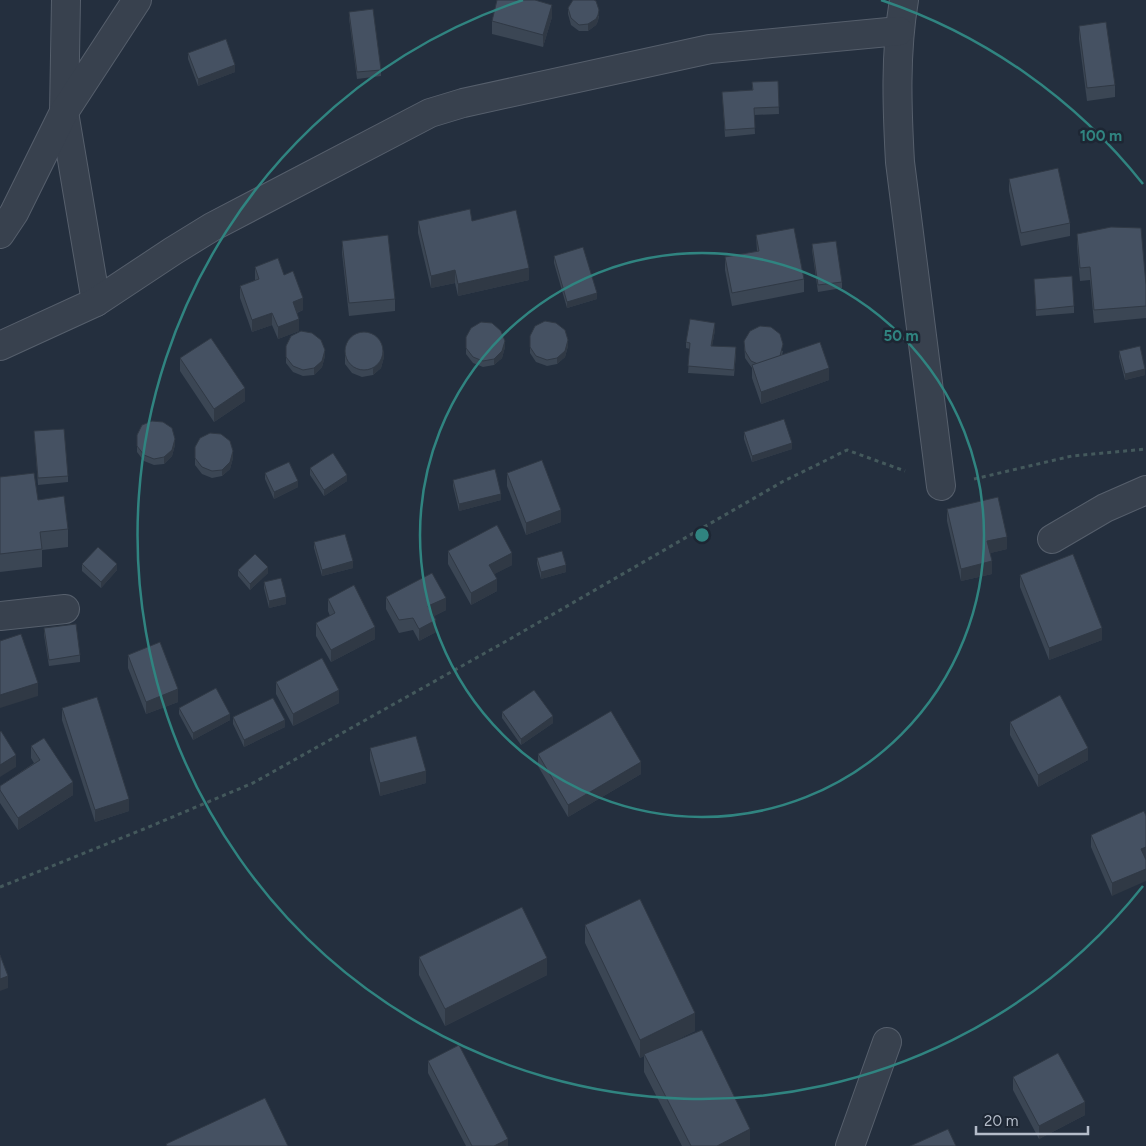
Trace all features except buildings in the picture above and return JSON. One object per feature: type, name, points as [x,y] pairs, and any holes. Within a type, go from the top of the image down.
[{"type":"street","points":[[66,0],[64,112],[96,302]]},
{"type":"street","points":[[0,234],[14,213],[64,112],[137,0]]},
{"type":"street","points":[[904,0],[899,31],[897,112],[900,162],[941,486]]},
{"type":"street","points":[[0,346],[96,302],[212,227],[430,113],[463,102],[710,49],[899,31]]},
{"type":"street","points":[[1052,539],[1105,508],[1146,490]]},
{"type":"street","points":[[0,616],[65,608]]},
{"type":"street","points":[[850,1146],[887,1042]]},
{"type":"path","points":[[0,887],[253,783],[501,644],[782,482],[847,450],[941,486],[1072,456],[1146,449]]}]
